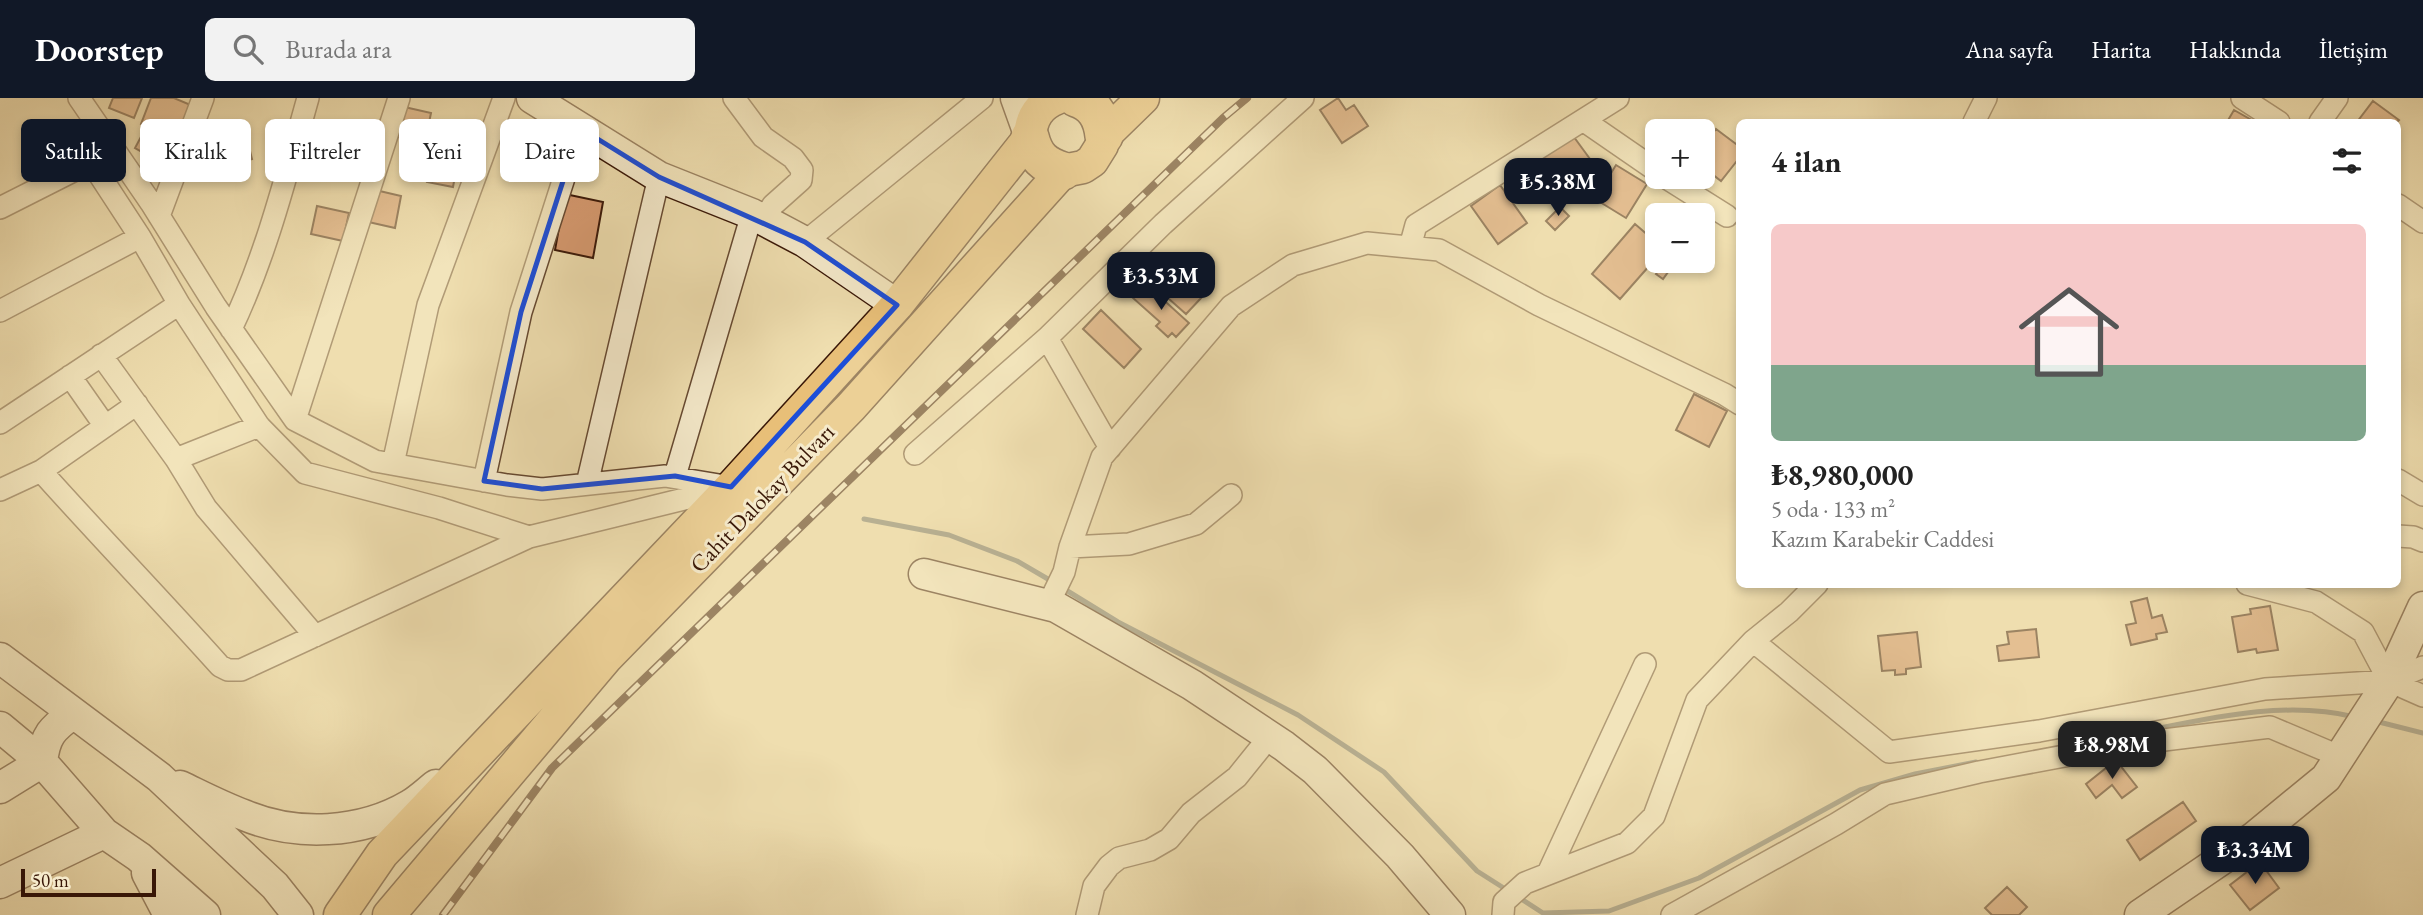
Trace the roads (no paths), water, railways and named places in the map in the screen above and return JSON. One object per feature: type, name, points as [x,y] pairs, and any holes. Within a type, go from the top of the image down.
[{"type":"highway","points":[[1076,98],[1090,105],[1098,114],[1103,124],[1104,136]]},
{"type":"highway","points":[[1030,138],[1040,160],[1063,171]]},
{"type":"main road","name":"Cahit Dalokay Bulvarı","points":[[340,915],[382,854],[731,487],[897,305],[1030,138],[1030,127],[1039,109],[1057,98]]},
{"type":"main road","name":"Cahit Dalokay Bulvarı","points":[[389,915],[607,657],[850,407],[1063,171],[1073,171],[1092,161],[1104,136],[1143,98]]},
{"type":"street","points":[[159,216],[203,98]]},
{"type":"street","points":[[231,329],[241,309],[271,225],[308,98]]},
{"type":"street","points":[[295,420],[399,98]]},
{"type":"street","points":[[393,464],[428,305],[504,98]]},
{"type":"street","points":[[675,476],[758,216],[801,180],[802,170],[793,158],[763,137],[734,98]]},
{"type":"street","points":[[805,242],[982,98]]},
{"type":"street","points":[[1016,98],[1030,138]]},
{"type":"street","points":[[915,454],[1046,338],[1163,224],[1303,98]]},
{"type":"street","points":[[1410,247],[1416,225],[1618,98]]},
{"type":"street","points":[[1976,119],[1986,98]]},
{"type":"street","points":[[2242,98],[2274,119]]},
{"type":"street","points":[[2322,119],[2337,98]]},
{"type":"street","points":[[81,99],[231,329],[295,420],[375,461],[484,481],[542,489],[675,476],[731,487]]},
{"type":"street","points":[[535,99],[566,119]]},
{"type":"street","points":[[1583,120],[1645,163]]},
{"type":"street","points":[[599,140],[659,177],[758,216],[805,242],[897,305]]},
{"type":"street","points":[[0,208],[91,162],[259,426],[305,473],[439,508],[529,537]]},
{"type":"street","points":[[587,484],[659,177]]},
{"type":"street","points":[[484,481],[521,312],[563,182]]},
{"type":"street","points":[[1684,189],[1727,216]]},
{"type":"street","points":[[2401,207],[2423,222]]},
{"type":"street","points":[[0,311],[140,237]]},
{"type":"street","points":[[1051,598],[1063,572],[1102,457],[1231,306],[1293,265],[1367,243],[1439,250],[1539,305],[1736,402]]},
{"type":"street","points":[[0,423],[179,304]]},
{"type":"street","points":[[1046,338],[1110,448]]},
{"type":"street","points":[[101,355],[176,459],[206,508],[315,636]]},
{"type":"street","points":[[70,376],[105,426]]},
{"type":"street","points":[[0,490],[41,471],[137,404]]},
{"type":"street","points":[[176,459],[259,426]]},
{"type":"street","points":[[41,471],[220,666],[228,670],[241,670],[529,537],[731,487]]},
{"type":"street","points":[[2401,482],[2423,495]]},
{"type":"street","points":[[1070,547],[1129,544],[1196,524],[1231,495]]},
{"type":"street","points":[[2401,536],[2423,541]]},
{"type":"street","points":[[924,574],[1051,598]]},
{"type":"street","points":[[1504,909],[1525,883],[1549,871],[1627,843],[1654,816],[1697,700],[1753,641],[1813,588]]},
{"type":"street","points":[[2262,588],[2316,602],[2363,632],[2389,681],[2423,696]]},
{"type":"street","points":[[1051,598],[1056,607],[1192,684],[1315,770],[1363,816],[1450,915]]},
{"type":"street","points":[[2140,915],[2253,838],[2326,778],[2389,681],[2423,607]]},
{"type":"street","points":[[1753,641],[1889,752],[2039,732],[2265,689],[2389,681],[2423,667]]},
{"type":"street","points":[[0,658],[159,777],[275,886],[298,915]]},
{"type":"street","points":[[1549,871],[1645,664]]},
{"type":"street","points":[[42,762],[44,741],[73,713]]},
{"type":"street","points":[[0,727],[42,762],[104,833],[139,857],[205,915]]},
{"type":"street","points":[[1672,915],[1885,794],[1979,772],[2123,745],[2270,727],[2341,757]]},
{"type":"street","points":[[1087,915],[1094,886],[1109,866],[1119,858],[1150,850],[1169,839],[1191,813],[1237,777],[1270,736]]},
{"type":"street","points":[[159,777],[246,817],[297,830],[332,829],[369,822],[410,805],[475,754]]},
{"type":"street","points":[[0,788],[42,762]]},
{"type":"street","points":[[0,883],[104,833]]},
{"type":"street","points":[[139,857],[169,915]]},
{"type":"waterway","points":[[864,519],[949,535],[1017,561],[1053,582]]},
{"type":"waterway","points":[[1061,587],[1118,622],[1298,715],[1384,772],[1477,871],[1510,892]]},
{"type":"waterway","points":[[2130,734],[2214,718],[2271,711],[2299,710],[2355,717]]},
{"type":"waterway","points":[[2375,721],[2423,733]]},
{"type":"waterway","points":[[1518,897],[1543,913],[1609,911],[1699,878],[1860,790],[1915,774],[1976,762]]},
{"type":"railway","points":[[443,915],[552,768],[1223,118],[1247,98]]}]
